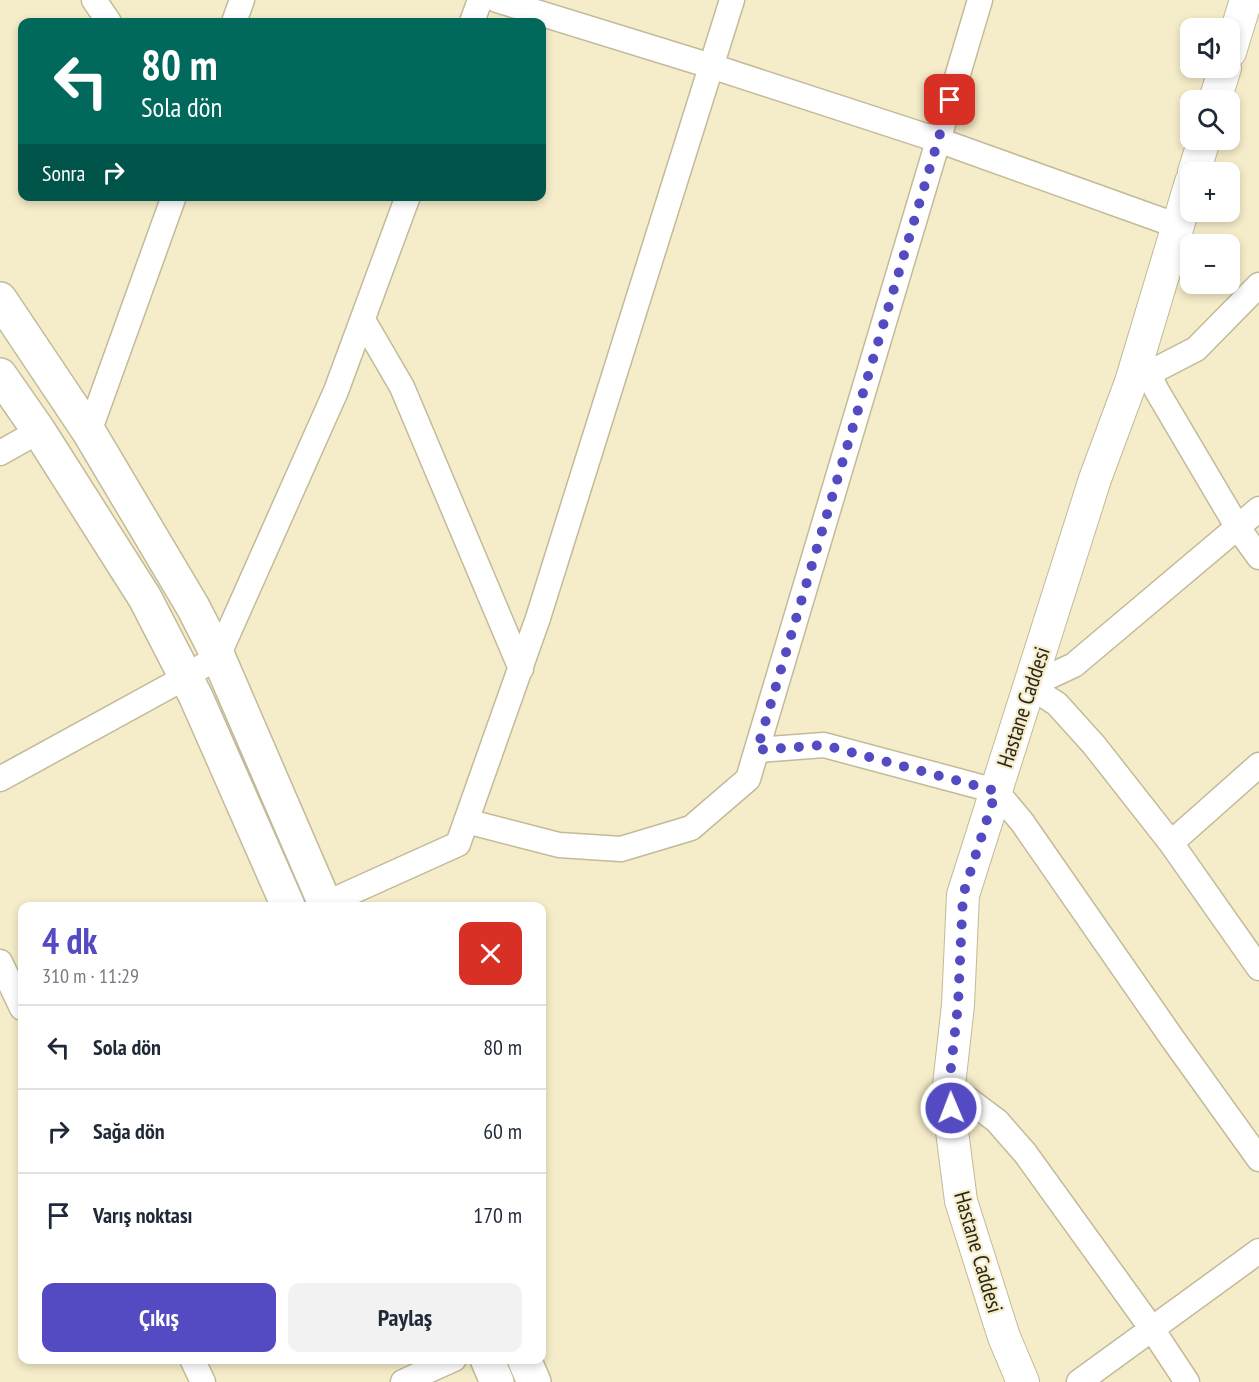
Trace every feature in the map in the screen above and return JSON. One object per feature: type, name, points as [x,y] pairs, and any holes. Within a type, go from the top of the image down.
[{"type":"main road","points":[[0,299],[89,432],[193,607],[218,656],[324,902]]},
{"type":"main road","points":[[0,375],[39,431],[145,598],[196,697],[286,902]]},
{"type":"main road","points":[[489,1364],[497,1382]]},
{"type":"main road","points":[[526,1364],[534,1382]]},
{"type":"street","points":[[94,0],[106,18]]},
{"type":"street","points":[[235,18],[242,0]]},
{"type":"street","points":[[473,18],[480,0]]},
{"type":"street","points":[[496,0],[711,66],[938,140],[1178,226]]},
{"type":"street","points":[[332,902],[458,844],[538,618],[732,0]]},
{"type":"street","points":[[466,821],[559,846],[621,849],[691,828],[748,779],[980,0]]},
{"type":"street","points":[[1240,20],[1246,0]]},
{"type":"street","points":[[89,432],[172,201]]},
{"type":"street","points":[[0,779],[186,677],[218,656],[336,391],[406,201]]},
{"type":"street","name":"Hastane Caddesi","points":[[1023,1382],[1004,1337],[961,1201],[952,1131],[949,1085],[958,1005],[963,895],[1095,479],[1140,377],[1180,219]]},
{"type":"street","points":[[1259,285],[1196,350],[1140,377],[1156,391],[1238,528],[1259,557]]},
{"type":"street","points":[[363,320],[402,387],[521,669]]},
{"type":"street","points":[[0,453],[39,431]]},
{"type":"street","points":[[1029,686],[1074,665],[1259,509]]},
{"type":"street","points":[[1029,686],[1057,704],[1094,745],[1171,843],[1259,968]]},
{"type":"street","points":[[757,750],[824,745],[996,791],[1029,830],[1259,1159]]},
{"type":"street","points":[[1171,843],[1259,765]]},
{"type":"street","points":[[0,962],[18,1000]]},
{"type":"street","points":[[949,1085],[997,1122],[1025,1154],[1152,1329],[1187,1382]]},
{"type":"street","points":[[1078,1382],[1259,1251]]},
{"type":"street","points":[[194,1364],[203,1382]]},
{"type":"street","points":[[403,1382],[443,1364]]},
{"type":"route","points":[[950,100],[757,750],[824,745],[996,791],[963,895],[958,1005],[949,1085],[951,1108]]}]
